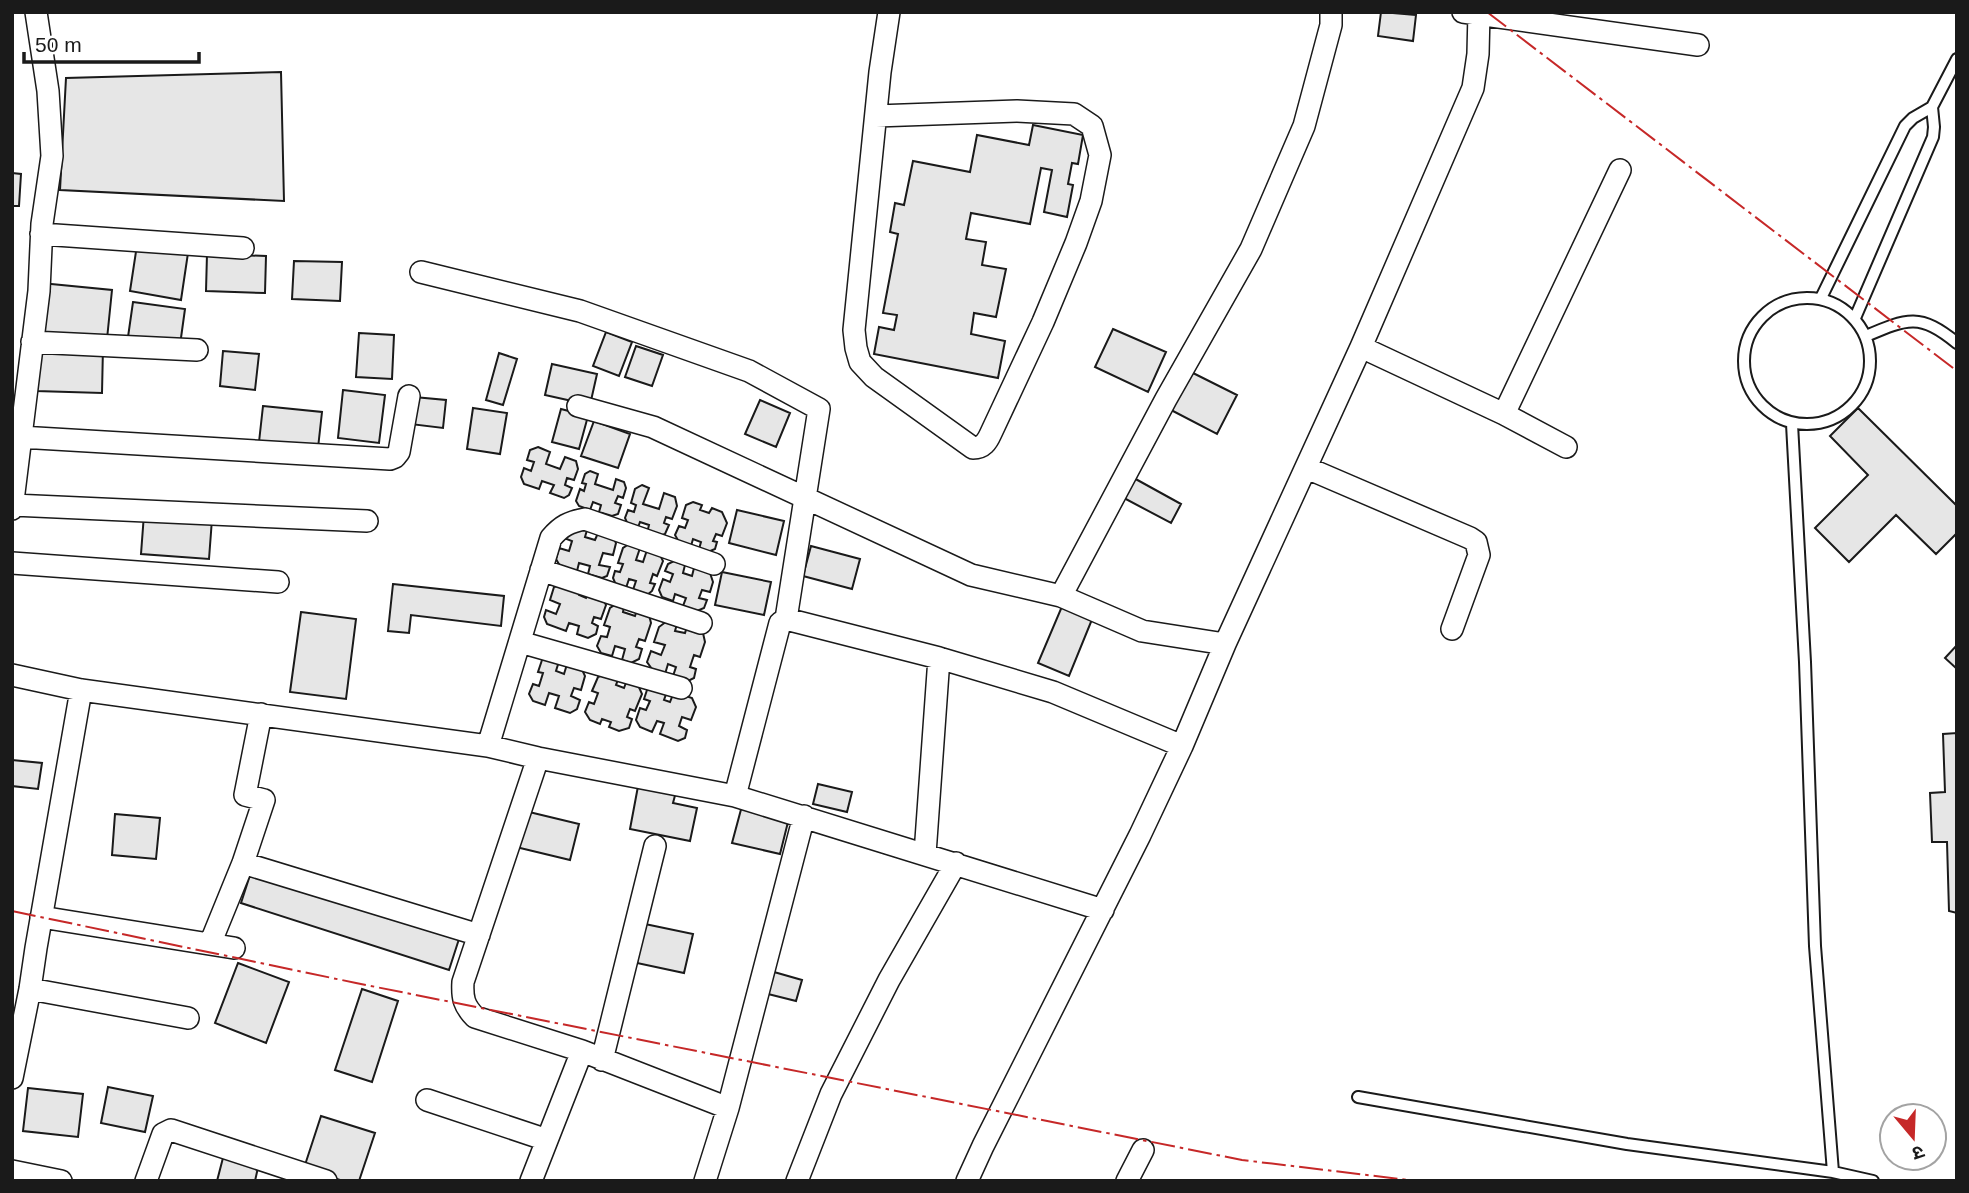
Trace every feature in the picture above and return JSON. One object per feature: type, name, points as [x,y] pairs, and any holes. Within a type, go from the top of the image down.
[{"type":"street","points":[[36,12],[48,91],[52,156],[41,234],[32,342],[20,381],[20,437],[13,507],[367,521]]},
{"type":"street","points":[[876,116],[1017,111],[1074,114],[1092,126],[1100,155],[1091,201],[1037,334],[991,433],[985,444],[979,448],[973,448],[874,377],[860,362],[856,348],[854,330],[876,116],[888,12]]},
{"type":"street","points":[[1062,596],[1166,399],[1251,249],[1304,126],[1331,25],[1331,12]]},
{"type":"street","points":[[967,1181],[1140,835],[1361,347],[1473,88],[1478,54],[1474,13],[1698,45]]},
{"type":"street","points":[[1504,414],[1620,170]]},
{"type":"street","points":[[41,234],[243,248]]},
{"type":"street","points":[[421,271],[580,311],[749,371],[819,408],[786,619],[780,623],[735,796]]},
{"type":"street","points":[[32,342],[197,350]]},
{"type":"street","points":[[1361,347],[1504,414],[1566,447]]},
{"type":"street","points":[[20,437],[390,459],[399,452],[409,396]]},
{"type":"street","points":[[578,406],[653,427],[971,575],[1062,596],[1142,631],[1225,644]]},
{"type":"street","points":[[1307,468],[1476,542],[1479,555],[1452,629]]},
{"type":"street","points":[[488,746],[551,538],[559,528],[570,521],[585,519],[714,564]]},
{"type":"street","points":[[12,563],[278,582]]},
{"type":"street","points":[[541,570],[701,623]]},
{"type":"street","points":[[786,619],[939,658],[1053,692],[1182,746]]},
{"type":"street","points":[[520,642],[681,688]]},
{"type":"street","points":[[925,854],[939,658]]},
{"type":"street","points":[[12,675],[81,690],[488,746],[735,796],[1103,910]]},
{"type":"street","points":[[12,1078],[30,989],[81,690]]},
{"type":"street","points":[[210,944],[243,863],[264,800],[245,795],[261,714]]},
{"type":"street","points":[[538,758],[463,982],[465,1007],[475,1017],[582,1052],[728,1108]]},
{"type":"street","points":[[705,1181],[728,1108],[804,816]]},
{"type":"street","points":[[602,1060],[655,846]]},
{"type":"street","points":[[243,863],[479,935]]},
{"type":"street","points":[[797,1181],[831,1094],[889,980],[956,863]]},
{"type":"street","points":[[41,917],[234,948]]},
{"type":"street","points":[[30,989],[188,1018]]},
{"type":"street","points":[[531,1181],[582,1052]]},
{"type":"street","points":[[428,1100],[547,1140]]},
{"type":"street","points":[[146,1181],[163,1134],[171,1130],[326,1181]]},
{"type":"street","points":[[1127,1181],[1143,1150]]},
{"type":"street","points":[[12,1171],[61,1181]]},
{"type":"lane","points":[[1821,298],[1905,126],[1932,107],[1957,59]]},
{"type":"lane","points":[[1855,318],[1933,136],[1932,107]]},
{"type":"lane","points":[[1821,298],[1839,305],[1855,318],[1866,336],[1871,363],[1864,391],[1846,412],[1820,424],[1792,424],[1767,411],[1749,389],[1742,361],[1749,333],[1767,311],[1793,300],[1821,298]]},
{"type":"lane","points":[[1866,336],[1893,324],[1922,322],[1941,330],[1957,343]]},
{"type":"lane","points":[[1792,424],[1805,662],[1815,946],[1833,1172]]},
{"type":"lane","points":[[1358,1097],[1628,1144],[1833,1172],[1873,1181]]},
{"type":"building","points":[[1381,12],[1416,15],[1413,41],[1378,36]]},
{"type":"building","points":[[281,72],[284,201],[60,190],[66,78]]},
{"type":"building","points":[[1033,125],[1083,135],[1078,164],[1072,163],[1068,184],[1073,185],[1067,217],[1044,212],[1052,170],[1041,168],[1030,224],[971,213],[966,239],[986,242],[982,265],[1006,269],[996,317],[974,313],[971,334],[1005,341],[998,378],[874,354],[879,327],[894,330],[897,315],[883,313],[898,234],[890,232],[895,203],[904,205],[913,161],[970,172],[977,135],[1029,145]]},
{"type":"building","points":[[12,173],[21,174],[19,206],[12,206]]},
{"type":"building","points":[[137,245],[188,253],[181,300],[130,291]]},
{"type":"building","points":[[207,254],[266,256],[265,293],[206,291]]},
{"type":"building","points":[[294,261],[342,262],[340,301],[292,299]]},
{"type":"building","points":[[41,283],[112,290],[107,339],[36,332]]},
{"type":"building","points":[[133,302],[185,309],[180,345],[128,337]]},
{"type":"building","points":[[1113,329],[1166,352],[1148,392],[1095,367]]},
{"type":"building","points":[[606,332],[632,342],[619,376],[593,366]]},
{"type":"building","points":[[359,333],[394,335],[392,379],[356,377]]},
{"type":"building","points":[[38,345],[103,347],[102,393],[36,391]]},
{"type":"building","points":[[636,346],[663,355],[652,386],[625,377]]},
{"type":"building","points":[[223,351],[259,354],[255,390],[220,386]]},
{"type":"building","points":[[499,353],[517,359],[503,405],[486,400]]},
{"type":"building","points":[[552,364],[597,374],[590,405],[545,395]]},
{"type":"building","points":[[1191,372],[1237,395],[1217,434],[1171,410]]},
{"type":"building","points":[[343,390],[385,395],[379,443],[338,438]]},
{"type":"building","points":[[414,397],[446,400],[443,428],[410,424]]},
{"type":"building","points":[[760,400],[790,413],[776,447],[745,434]]},
{"type":"building","points":[[263,406],[322,412],[318,448],[259,442]]},
{"type":"building","points":[[473,408],[507,413],[500,454],[467,449]]},
{"type":"building","points":[[1858,408],[1957,506],[1957,533],[1936,554],[1896,515],[1849,562],[1815,528],[1868,475],[1830,436]]},
{"type":"building","points":[[561,409],[588,416],[579,449],[552,442]]},
{"type":"building","points":[[594,421],[630,434],[618,468],[581,456]]},
{"type":"building","points":[[538,447],[550,452],[546,464],[560,469],[565,457],[576,461],[578,469],[574,480],[567,478],[565,485],[572,488],[564,498],[550,493],[554,485],[542,481],[539,489],[524,484],[521,477],[524,468],[531,471],[534,462],[527,460],[530,450]]},
{"type":"building","points":[[590,471],[598,474],[595,484],[613,490],[616,479],[624,482],[626,488],[623,498],[618,496],[615,503],[621,505],[618,514],[612,516],[599,512],[601,505],[593,502],[590,510],[579,506],[576,501],[580,489],[584,491],[586,484],[582,483],[585,474]]},
{"type":"building","points":[[1132,477],[1181,504],[1171,523],[1122,497]]},
{"type":"building","points":[[642,485],[649,488],[643,504],[659,509],[664,493],[675,497],[677,506],[672,519],[666,517],[664,523],[669,525],[665,534],[658,537],[647,533],[649,525],[640,522],[637,530],[629,527],[625,518],[628,510],[634,512],[636,505],[631,503],[635,489]]},
{"type":"building","points":[[693,502],[702,505],[700,510],[709,513],[712,508],[722,512],[727,523],[722,536],[716,534],[713,541],[717,542],[715,549],[708,552],[699,549],[701,542],[693,539],[691,546],[679,542],[675,535],[679,526],[685,528],[688,520],[682,518],[686,505]]},
{"type":"building","points":[[737,510],[784,521],[776,555],[729,543]]},
{"type":"building","points":[[144,514],[212,519],[209,559],[141,554]]},
{"type":"building","points":[[572,525],[587,530],[585,537],[595,540],[598,533],[613,537],[616,543],[613,555],[603,553],[599,565],[610,567],[607,576],[602,578],[588,574],[590,566],[579,563],[577,571],[560,566],[556,559],[559,548],[569,551],[572,541],[564,538]]},
{"type":"building","points":[[629,544],[640,548],[636,560],[643,562],[647,550],[660,555],[663,561],[657,576],[653,574],[650,583],[655,584],[647,595],[633,590],[636,581],[629,579],[626,588],[616,585],[613,578],[615,571],[620,572],[623,564],[618,563],[623,548]]},
{"type":"building","points":[[811,546],[860,559],[852,589],[803,576]]},
{"type":"building","points":[[674,561],[685,565],[683,573],[692,576],[694,568],[710,573],[713,582],[710,592],[702,590],[699,598],[707,600],[704,608],[697,611],[683,606],[686,598],[675,594],[673,601],[662,597],[659,590],[663,579],[670,582],[673,574],[665,571],[668,564]]},
{"type":"building","points":[[722,572],[771,582],[764,615],[715,605]]},
{"type":"building","points":[[393,584],[504,596],[501,626],[411,615],[409,633],[388,631]]},
{"type":"building","points":[[562,584],[580,590],[579,595],[586,598],[588,592],[603,598],[606,605],[601,619],[594,617],[592,623],[598,626],[596,634],[588,638],[577,634],[579,626],[569,623],[566,631],[547,624],[544,617],[546,610],[556,614],[560,604],[550,600],[554,587]]},
{"type":"building","points":[[616,604],[624,607],[623,612],[635,616],[637,610],[649,615],[651,623],[645,641],[639,639],[636,647],[642,649],[639,659],[631,663],[622,660],[625,649],[615,646],[612,656],[601,653],[597,646],[601,636],[607,637],[610,627],[604,625],[610,608]]},
{"type":"building","points":[[1063,604],[1093,617],[1069,676],[1038,663]]},
{"type":"building","points":[[301,612],[356,619],[346,699],[290,692]]},
{"type":"building","points":[[667,621],[677,624],[675,631],[685,633],[687,627],[703,633],[705,642],[700,657],[694,655],[690,667],[696,669],[694,678],[688,681],[673,676],[676,667],[668,664],[665,674],[652,669],[647,662],[651,651],[661,655],[665,645],[654,642],[659,627]]},
{"type":"building","points":[[1957,645],[1957,669],[1945,658]]},
{"type":"building","points":[[550,654],[560,658],[556,671],[564,674],[568,661],[580,665],[585,676],[581,690],[574,688],[571,696],[580,700],[577,709],[570,713],[555,708],[559,696],[549,693],[545,705],[533,701],[529,694],[533,684],[539,686],[543,673],[538,672],[542,660]]},
{"type":"building","points":[[607,673],[619,677],[616,685],[624,688],[627,680],[638,685],[642,694],[635,711],[630,709],[627,717],[632,719],[629,728],[619,731],[609,727],[611,722],[602,719],[600,724],[590,720],[585,712],[589,702],[594,704],[598,693],[592,691],[598,677]]},
{"type":"building","points":[[656,686],[668,689],[664,700],[670,702],[674,692],[692,698],[696,707],[691,720],[682,717],[679,726],[687,730],[685,738],[678,741],[660,734],[664,723],[657,721],[652,732],[640,727],[636,720],[640,708],[646,710],[650,701],[644,699],[647,690]]},
{"type":"building","points":[[1957,733],[1957,913],[1949,911],[1947,842],[1932,842],[1930,793],[1945,792],[1943,734]]},
{"type":"building","points":[[12,760],[42,763],[38,789],[12,786]]},
{"type":"building","points":[[639,781],[677,788],[673,803],[697,808],[690,841],[630,829]]},
{"type":"building","points":[[818,784],[852,792],[847,812],[813,804]]},
{"type":"building","points":[[743,802],[790,814],[780,854],[732,843]]},
{"type":"building","points":[[525,811],[579,824],[570,860],[516,847]]},
{"type":"building","points":[[115,814],[160,818],[156,859],[112,855]]},
{"type":"building","points":[[251,872],[459,939],[449,970],[241,903]]},
{"type":"building","points":[[645,924],[693,934],[684,973],[637,963]]},
{"type":"building","points":[[238,963],[289,982],[266,1043],[215,1023]]},
{"type":"building","points":[[774,972],[802,980],[796,1001],[768,994]]},
{"type":"building","points":[[362,989],[398,1001],[372,1082],[335,1070]]},
{"type":"building","points":[[108,1087],[153,1096],[145,1132],[101,1123]]},
{"type":"building","points":[[28,1088],[83,1094],[78,1137],[23,1131]]},
{"type":"building","points":[[321,1116],[375,1133],[359,1181],[343,1181],[304,1168]]},
{"type":"building","points":[[224,1154],[259,1163],[255,1181],[217,1181]]},
{"type":"power","points":[[1487,12],[1957,371]]},
{"type":"power","points":[[12,911],[356,983],[1242,1160],[1417,1181]]}]
